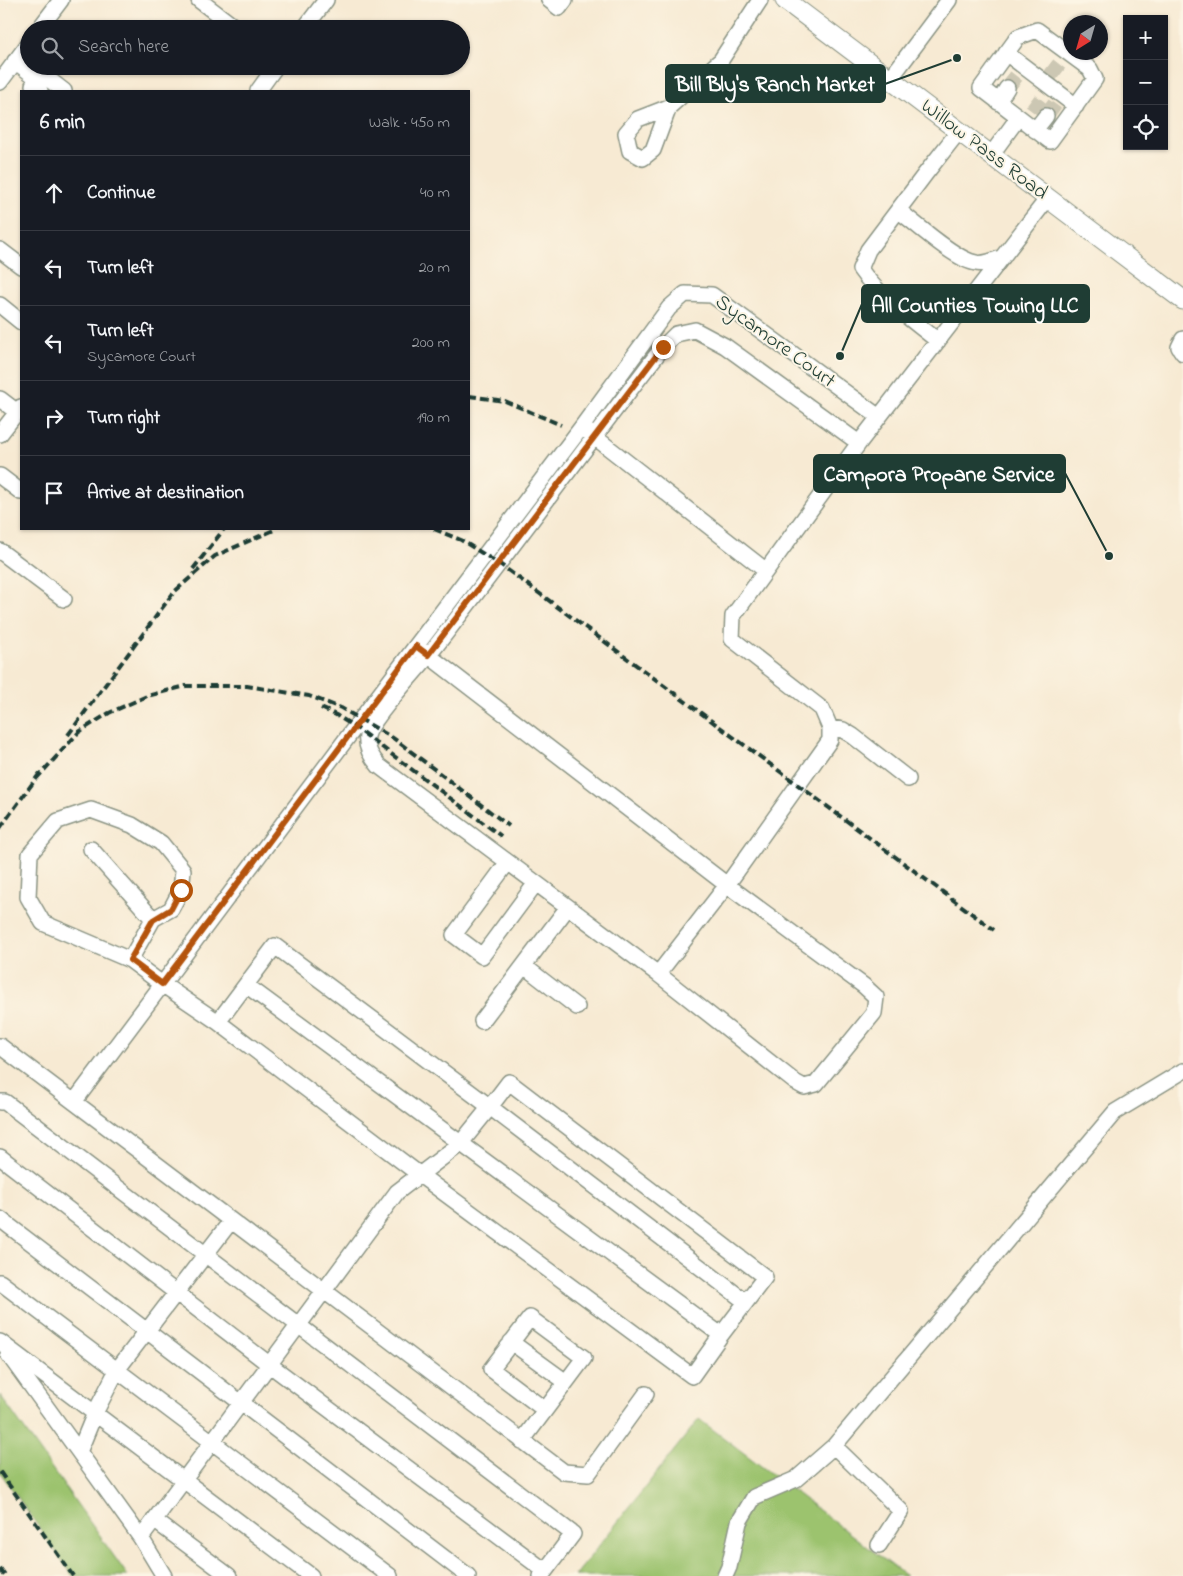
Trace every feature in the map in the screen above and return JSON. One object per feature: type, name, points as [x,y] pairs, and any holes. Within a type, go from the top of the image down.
[{"type":"main road","name":"Willow Pass Road","points":[[787,0],[1183,300]]},
{"type":"street","points":[[46,20],[61,0]]},
{"type":"street","points":[[198,0],[225,20]]},
{"type":"street","points":[[311,20],[326,0]]},
{"type":"street","points":[[549,0],[559,8],[565,0]]},
{"type":"street","points":[[669,107],[721,60],[760,0]]},
{"type":"street","points":[[890,79],[949,0]]},
{"type":"street","points":[[1037,30],[1064,58],[1090,70],[1094,79],[1050,141],[1031,120],[998,102],[980,88],[1006,54],[1018,37],[1037,30]]},
{"type":"street","points":[[1006,54],[1021,70],[1076,106]]},
{"type":"street","points":[[0,82],[20,55]]},
{"type":"street","points":[[15,61],[20,66]]},
{"type":"street","points":[[29,75],[39,85]]},
{"type":"street","points":[[43,75],[63,90]]},
{"type":"street","points":[[259,90],[270,75]]},
{"type":"street","points":[[998,102],[1008,88]]},
{"type":"street","points":[[991,155],[1031,120]]},
{"type":"street","points":[[938,341],[885,298],[868,281],[860,269],[868,250],[959,131]]},
{"type":"street","points":[[658,974],[728,885],[830,740],[830,728],[822,709],[732,640],[733,616],[859,443],[1048,198]]},
{"type":"street","points":[[898,210],[957,256],[976,264],[1003,257]]},
{"type":"street","points":[[0,250],[20,265]]},
{"type":"street","name":"Sycamore Court","points":[[74,1102],[582,428],[669,308],[685,294],[712,295],[879,417]]},
{"type":"street","points":[[0,305],[20,321]]},
{"type":"street","points":[[416,646],[428,655],[728,885],[864,986],[876,997],[874,1013],[816,1084],[804,1087],[795,1082],[658,974],[379,766],[371,757],[367,736],[373,725],[428,655],[663,347],[676,334],[695,330],[725,346],[859,443]]},
{"type":"street","points":[[1183,339],[1179,347],[1183,353]]},
{"type":"street","points":[[0,399],[19,409],[0,434]]},
{"type":"street","points":[[582,428],[765,570]]},
{"type":"street","points":[[0,476],[20,491]]},
{"type":"street","points":[[0,551],[64,598]]},
{"type":"street","points":[[830,728],[843,730],[854,736],[908,779]]},
{"type":"street","points":[[130,960],[153,920],[171,909],[181,890],[183,870],[161,843],[132,825],[91,810],[58,821],[30,854],[28,896],[43,924],[130,960],[218,1022],[420,1175],[692,1376],[765,1277],[509,1082],[460,1144],[420,1175],[397,1192],[141,1538]]},
{"type":"street","points":[[91,849],[153,920]]},
{"type":"street","points":[[508,862],[454,935],[482,956],[536,883]]},
{"type":"street","points":[[482,1021],[568,907]]},
{"type":"street","points":[[218,1022],[276,946],[746,1302]]},
{"type":"street","points":[[524,966],[577,1007]]},
{"type":"street","points":[[246,985],[721,1335]]},
{"type":"street","points":[[0,1046],[564,1472],[588,1474],[646,1394]]},
{"type":"street","points":[[725,1576],[740,1522],[754,1497],[796,1480],[834,1446],[1115,1112],[1183,1071]]},
{"type":"street","points":[[0,1102],[5,1102],[573,1534],[543,1573],[0,1157]]},
{"type":"street","points":[[0,1219],[468,1576]]},
{"type":"street","points":[[79,1452],[117,1370],[231,1221]]},
{"type":"street","points":[[0,1282],[390,1576]]},
{"type":"street","points":[[522,1441],[584,1358],[530,1318],[490,1369],[545,1410]]},
{"type":"street","points":[[0,1342],[311,1576]]},
{"type":"street","points":[[0,1342],[141,1538],[164,1576]]},
{"type":"street","points":[[512,1342],[566,1382]]},
{"type":"street","points":[[834,1446],[900,1511],[879,1545]]},
{"type":"street","points":[[154,1520],[229,1576]]},
{"type":"green space","points":[[0,1395],[128,1576],[73,1576],[0,1472]]},
{"type":"green space","points":[[699,1419],[902,1573],[906,1576],[575,1576]]},
{"type":"tunnel","points":[[1050,76],[1060,63]]},
{"type":"tunnel","points":[[1007,88],[1018,74]]},
{"type":"tunnel","points":[[1032,111],[1047,91]]},
{"type":"tunnel","points":[[1046,116],[1056,102]]},
{"type":"railway","points":[[470,396],[505,401],[561,425]]},
{"type":"railway","points":[[193,569],[223,530]]},
{"type":"railway","points":[[68,735],[174,592],[215,556],[274,530]]},
{"type":"railway","points":[[436,530],[461,540],[501,565],[994,930]]},
{"type":"railway","points":[[36,779],[79,732],[109,713],[147,696],[186,686],[247,686],[309,696],[341,708],[393,738],[509,826]]},
{"type":"railway","points":[[321,708],[355,727],[501,836]]},
{"type":"railway","points":[[0,828],[40,773]]},
{"type":"railway","points":[[0,1472],[73,1576]]},
{"type":"railway","points":[[0,1569],[5,1576]]},
{"type":"place","name":"Bill Bly's Ranch Market","points":[[957,58]]},
{"type":"place","name":"All Counties Towing LLC","points":[[840,356]]},
{"type":"place","name":"Campora Propane Service","points":[[1109,556]]},
{"type":"route","points":[[181,890],[171,909],[153,920],[130,960],[162,984],[416,646],[428,655],[663,347]]}]
